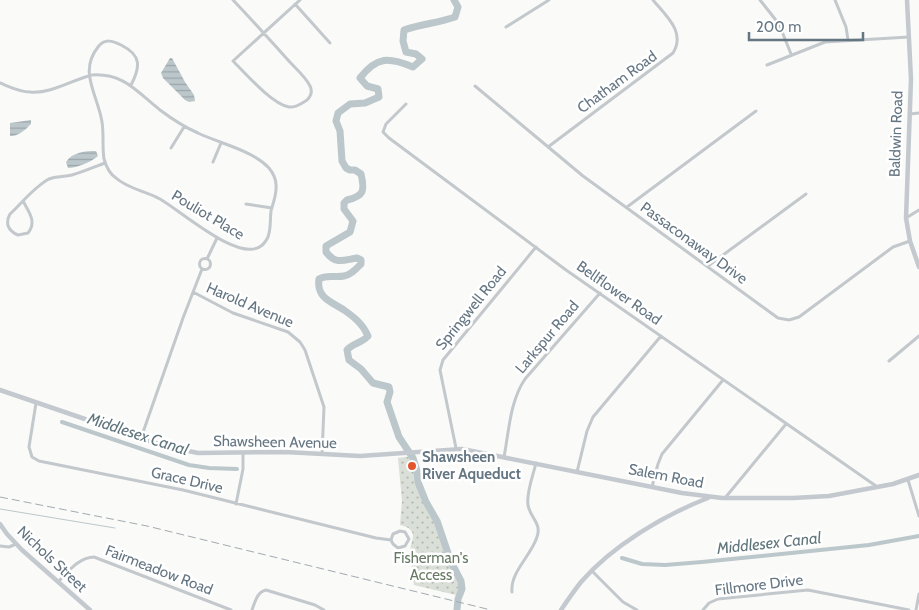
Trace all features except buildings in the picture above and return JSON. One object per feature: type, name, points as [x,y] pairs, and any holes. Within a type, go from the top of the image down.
[{"type":"main road","name":"Baldwin Road","points":[[906,0],[911,79],[906,218],[910,241],[919,267]]},
{"type":"main road","name":"Shawsheen Avenue","points":[[0,390],[141,438],[192,452],[209,454],[279,452],[360,456],[409,452]]},
{"type":"main road","name":"Salem Road","points":[[409,452],[456,448],[689,495],[726,498],[810,497],[844,494],[877,488],[908,480],[919,475]]},
{"type":"main road","points":[[561,610],[592,571],[622,546],[651,526],[683,508],[710,497]]},
{"type":"main road","name":"Nichols Street","points":[[0,524],[16,544],[90,610]]},
{"type":"street","points":[[233,0],[263,33],[307,81],[311,87],[312,93],[310,97],[291,107],[282,104],[268,95],[233,61],[263,33],[300,0]]},
{"type":"street","points":[[506,26],[549,0]]},
{"type":"street","name":"Chatham Road","points":[[548,146],[673,53],[677,42],[676,29],[653,0]]},
{"type":"street","points":[[760,0],[778,24],[791,54]]},
{"type":"street","points":[[835,0],[846,27],[848,40]]},
{"type":"street","points":[[295,4],[330,43]]},
{"type":"street","points":[[767,65],[825,42],[909,37]]},
{"type":"street","points":[[23,201],[33,223],[28,232],[18,235],[9,229],[7,221],[10,214],[23,201],[47,180],[77,173],[105,163],[102,119],[89,76],[90,63],[97,48],[104,41],[111,41],[129,49],[137,57],[136,70],[131,85]]},
{"type":"street","points":[[0,83],[22,91],[34,92],[89,76]]},
{"type":"street","name":"Pouliot Place","points":[[89,76],[109,76],[131,85],[157,108],[184,126],[259,160],[271,171],[276,184],[268,236],[265,242],[258,248],[242,250],[217,238],[161,200],[119,181],[111,174],[105,163]]},
{"type":"street","name":"Passaconaway Drive","points":[[475,86],[583,176],[778,318],[788,320],[799,317],[893,247],[910,241]]},
{"type":"street","name":"Bellflower Road","points":[[406,104],[386,124],[383,132],[389,138],[600,293],[877,488]]},
{"type":"street","points":[[627,207],[756,111]]},
{"type":"street","points":[[910,114],[919,113]]},
{"type":"street","points":[[171,148],[184,126]]},
{"type":"street","points":[[213,162],[221,142]]},
{"type":"street","points":[[708,267],[806,194]]},
{"type":"street","points":[[246,204],[272,208]]},
{"type":"street","points":[[906,218],[919,210]]},
{"type":"street","points":[[207,259],[217,238]]},
{"type":"street","name":"Springwell Road","points":[[456,448],[440,370],[443,360],[536,247]]},
{"type":"street","points":[[202,269],[199,265],[200,261],[203,258],[207,259]]},
{"type":"street","points":[[202,269],[207,269],[210,266],[210,262],[207,259]]},
{"type":"street","points":[[141,438],[202,269]]},
{"type":"street","name":"Harold Avenue","points":[[193,292],[233,313],[288,332],[300,342],[324,407],[322,454]]},
{"type":"street","name":"Larkspur Road","points":[[504,457],[519,389],[600,293]]},
{"type":"street","points":[[577,472],[587,431],[593,417],[661,336]]},
{"type":"street","points":[[889,361],[919,336]]},
{"type":"street","points":[[652,487],[662,454],[723,380]]},
{"type":"street","name":"Grace Drive","points":[[36,403],[29,447],[32,457],[39,462],[119,476],[391,540]]},
{"type":"street","points":[[726,498],[786,424]]},
{"type":"street","points":[[236,504],[243,469],[243,453]]},
{"type":"street","points":[[512,592],[512,581],[535,544],[539,530],[528,506],[536,464]]},
{"type":"street","points":[[908,480],[919,516]]},
{"type":"street","name":"Grace Drive","points":[[400,530],[405,532],[408,539],[407,544],[402,548],[395,547],[391,540],[393,534],[400,530]]},
{"type":"street","points":[[0,546],[9,547],[16,544]]},
{"type":"street","name":"Fairmeadow Road","points":[[58,582],[84,559],[94,557],[230,610]]},
{"type":"street","points":[[592,571],[623,602],[637,610]]},
{"type":"street","points":[[252,610],[258,595],[266,590],[315,605],[324,610]]},
{"type":"street","name":"Fillmore Drive","points":[[703,610],[709,603],[718,599],[808,590],[829,592],[909,610]]},
{"type":"street","points":[[916,610],[919,596]]},
{"type":"green space","name":"Fisherman's Access","points":[[412,456],[418,482],[426,502],[437,521],[451,562],[461,581],[462,589],[460,596],[414,585],[410,553],[413,533],[407,527],[400,525],[402,501],[398,458]]},
{"type":"shaded area","points":[[170,58],[172,58],[194,95],[195,101],[189,102],[185,100],[163,78],[161,73]]},
{"type":"shaded area","points":[[31,120],[31,124],[19,134],[10,136],[10,123]]},
{"type":"shaded area","points":[[96,151],[98,156],[92,160],[80,166],[68,168],[66,162],[75,154]]},
{"type":"waterway","points":[[454,0],[458,7],[455,17],[404,30],[403,41],[406,52],[416,54],[422,59],[413,67],[397,61],[384,60],[378,62],[360,78],[367,86],[378,89],[379,97],[365,103],[350,104],[338,113],[336,121],[340,131],[342,161],[346,168],[361,174],[363,189],[357,197],[344,203],[344,209],[353,221],[350,232],[326,246],[326,252],[333,259],[337,260],[357,258],[361,260],[361,264],[347,275],[319,279],[319,285],[322,295],[355,318],[368,336],[347,350],[349,360],[361,369],[373,383],[389,387],[390,392],[387,402],[399,437],[413,458],[418,482],[426,502],[437,521],[451,562],[461,581],[462,589],[458,599],[457,610]]},
{"type":"waterway","name":"Middlesex Canal","points":[[62,422],[189,465],[237,469]]},
{"type":"waterway","points":[[0,509],[115,528]]},
{"type":"waterway","name":"Middlesex Canal","points":[[622,558],[642,564],[665,565],[869,545],[919,536]]},
{"type":"railway","points":[[0,497],[147,526],[491,610]]},
{"type":"place","name":"Shawsheen River Aqueduct","points":[[412,466]]}]
